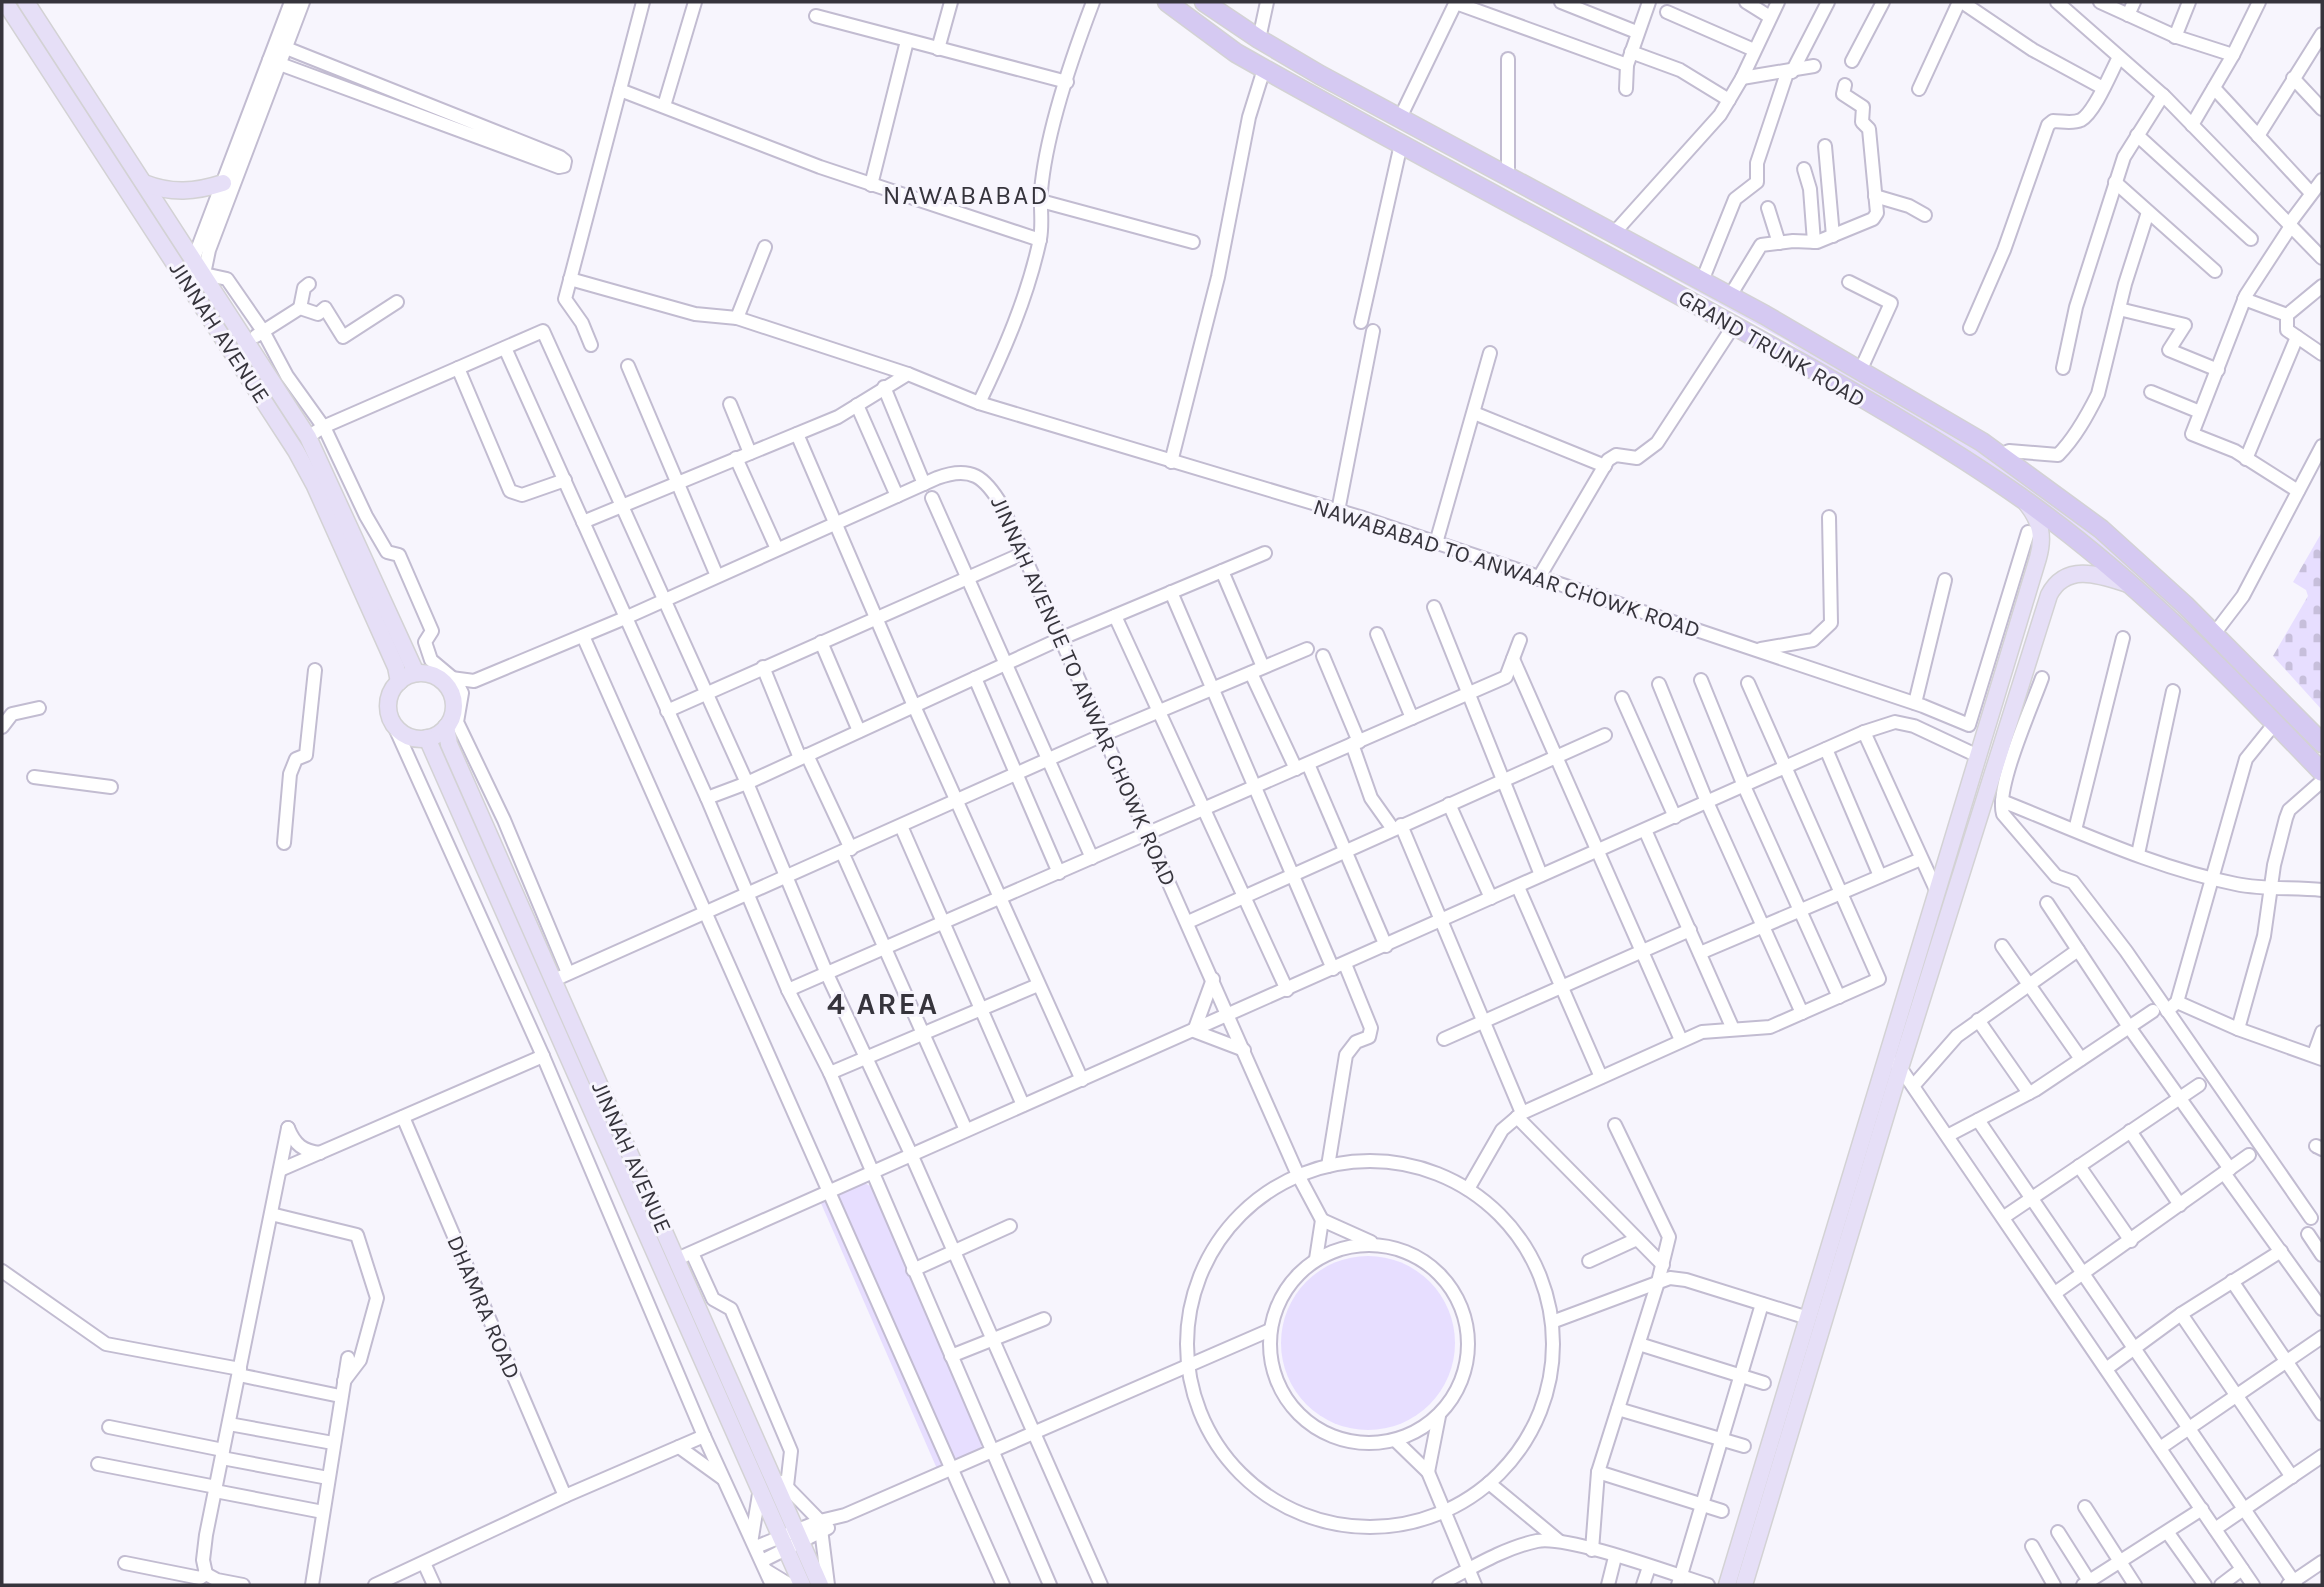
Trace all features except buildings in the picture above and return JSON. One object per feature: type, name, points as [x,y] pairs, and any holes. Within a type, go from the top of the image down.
[{"type":"highway","name":"GRAND TRUNK ROAD","points":[[1167,2],[1236,53],[1734,326],[1921,433],[2024,500],[2128,584],[2253,700],[2322,772]]},
{"type":"highway","name":"GRAND TRUNK ROAD","points":[[1207,3],[1259,39],[1400,118],[1861,369],[2000,455],[2101,529],[2269,687],[2322,743]]},
{"type":"highway","points":[[1604,254],[1614,233]]},
{"type":"highway","points":[[2253,700],[2269,687]]},
{"type":"main road","name":"JINNAH AVENUE","points":[[5,2],[277,420],[315,486],[396,667],[399,682]]},
{"type":"main road","name":"JINNAH AVENUE","points":[[26,2],[308,437],[416,673]]},
{"type":"main road","points":[[144,183],[175,192],[228,185]]},
{"type":"main road","points":[[1727,1585],[1762,1495],[1873,1163],[1894,1061],[1937,892],[2041,548],[2038,520],[2024,500]]},
{"type":"main road","points":[[1744,1585],[1762,1495],[1808,1318],[1856,1158],[1894,1061],[2054,585],[2083,572],[2128,584]]},
{"type":"main road","points":[[416,673],[436,676],[450,690],[454,709],[446,727],[427,738],[407,735],[392,721],[389,700],[399,682],[416,673]]},
{"type":"main road","name":"JINNAH AVENUE","points":[[446,727],[449,744],[561,976],[684,1256],[772,1472],[802,1585]]},
{"type":"main road","name":"JINNAH AVENUE","points":[[427,738],[760,1488],[820,1585]]},
{"type":"main road","points":[[1962,808],[1979,811]]},
{"type":"main road","points":[[1856,1158],[1873,1163]]},
{"type":"street","points":[[281,45],[292,2]]},
{"type":"street","points":[[204,274],[228,185],[274,62],[303,2]]},
{"type":"street","points":[[591,345],[582,323],[571,312],[565,299],[643,2]]},
{"type":"street","points":[[664,106],[695,2]]},
{"type":"street","points":[[938,49],[951,2]]},
{"type":"street","points":[[979,403],[1022,301],[1040,240],[1041,201],[1052,137],[1093,2]]},
{"type":"street","points":[[1259,39],[1266,2]]},
{"type":"street","points":[[1400,118],[1456,2],[1629,59],[1680,70],[1729,100]]},
{"type":"street","points":[[1561,2],[1634,31]]},
{"type":"street","points":[[1626,89],[1629,59],[1649,2]]},
{"type":"street","points":[[1746,2],[1770,16]]},
{"type":"street","points":[[1614,233],[1680,163],[1729,100],[1777,2]]},
{"type":"street","points":[[1702,281],[1735,199],[1757,182],[1757,163],[1789,72],[1828,2]]},
{"type":"street","points":[[1852,61],[1883,2]]},
{"type":"street","points":[[1919,89],[1960,2],[2032,50],[2102,88]]},
{"type":"street","points":[[2100,2],[2175,37],[2233,55]]},
{"type":"street","points":[[2128,15],[2134,2]]},
{"type":"street","points":[[2175,37],[2189,2]]},
{"type":"street","points":[[2192,125],[2233,55],[2259,2]]},
{"type":"street","points":[[2062,4],[2163,95],[2322,258]]},
{"type":"street","points":[[1667,12],[1754,50]]},
{"type":"street","points":[[816,16],[1067,82]]},
{"type":"street","points":[[2258,136],[2322,34]]},
{"type":"street","points":[[871,185],[907,41]]},
{"type":"street","points":[[274,62],[559,167],[564,166],[565,161],[560,158],[281,45]]},
{"type":"street","points":[[1970,328],[2004,250],[2048,125],[2053,121],[2072,122],[2082,119],[2090,111],[2119,57]]},
{"type":"street","points":[[1508,59],[1508,177]]},
{"type":"street","points":[[1741,78],[1814,66]]},
{"type":"street","points":[[1171,462],[1218,277],[1250,117],[1264,69]]},
{"type":"street","points":[[2293,78],[2322,109]]},
{"type":"street","points":[[1730,296],[1756,248],[1779,243],[1814,242],[1873,219],[1877,213],[1870,129],[1862,122],[1863,107],[1843,94],[1845,85]]},
{"type":"street","points":[[2214,88],[2311,193]]},
{"type":"street","points":[[620,90],[871,185],[1040,240]]},
{"type":"street","points":[[2063,368],[2076,307],[2115,182],[2137,135],[2163,95]]},
{"type":"street","points":[[2137,135],[2251,239]]},
{"type":"street","points":[[1361,322],[1401,144]]},
{"type":"street","points":[[1825,146],[1833,236]]},
{"type":"street","points":[[1804,169],[1810,189],[1814,242]]},
{"type":"street","points":[[2298,491],[2246,459],[2192,434],[2244,299],[2322,180]]},
{"type":"street","points":[[2115,182],[2215,271]]},
{"type":"street","points":[[187,282],[194,258],[228,185]]},
{"type":"street","points":[[1875,196],[1909,206],[1925,215]]},
{"type":"street","points":[[1041,201],[1193,242]]},
{"type":"street","points":[[1768,208],[1779,243]]},
{"type":"street","points":[[2000,455],[2009,452],[2052,456],[2058,455],[2068,445],[2098,394],[2119,309],[2148,212]]},
{"type":"street","points":[[737,318],[765,247]]},
{"type":"street","points":[[187,282],[204,274],[227,279],[262,331],[287,376],[323,427],[387,552],[399,555],[432,631],[425,642],[431,660],[456,681],[462,694],[457,722],[504,820],[561,976],[1050,758],[1307,649]]},
{"type":"street","name":"NAWABABAD TO ANWAAR CHOWK ROAD","points":[[570,279],[695,314],[737,318],[908,374],[979,403],[1338,510],[1914,703],[1969,725],[2028,531]]},
{"type":"street","points":[[1849,282],[1891,303],[1861,369]]},
{"type":"street","points":[[300,308],[303,289],[309,284]]},
{"type":"street","points":[[2287,315],[2322,286]]},
{"type":"street","points":[[2244,299],[2287,315]]},
{"type":"street","points":[[247,342],[300,308],[318,314],[325,308],[343,337],[397,302]]},
{"type":"street","points":[[2119,309],[2186,325],[2169,350],[2218,370]]},
{"type":"street","points":[[2287,315],[2287,330],[2322,354]]},
{"type":"street","points":[[1538,579],[1605,466],[1616,455],[1637,458],[1657,443],[1734,326]]},
{"type":"street","points":[[308,437],[323,427],[543,331],[620,507],[747,783],[827,974],[911,1154],[1101,1585]]},
{"type":"street","points":[[1338,510],[1373,331]]},
{"type":"street","points":[[2246,459],[2297,337]]},
{"type":"street","points":[[505,348],[707,798],[789,990],[830,1073],[870,1172],[1050,1585]]},
{"type":"street","points":[[1436,543],[1490,353]]},
{"type":"street","points":[[628,366],[718,576]]},
{"type":"street","points":[[458,368],[510,491],[522,495],[565,480]]},
{"type":"street","points":[[583,522],[838,417],[908,374]]},
{"type":"street","points":[[884,387],[924,484]]},
{"type":"street","points":[[2151,392],[2200,412]]},
{"type":"street","points":[[730,404],[750,453]]},
{"type":"street","points":[[857,405],[897,496]]},
{"type":"street","points":[[1474,413],[1605,466]]},
{"type":"street","points":[[797,433],[1082,1080]]},
{"type":"street","points":[[2214,634],[2243,596],[2322,446]]},
{"type":"street","points":[[736,458],[777,549]]},
{"type":"street","name":"JINNAH AVENUE TO ANWAR CHOWK ROAD","points":[[474,681],[625,618],[954,471],[972,474],[989,485],[1024,553],[1298,1175],[1322,1220]]},
{"type":"street","points":[[932,498],[1050,758],[1092,859]]},
{"type":"street","points":[[1757,650],[1813,640],[1831,623],[1829,517]]},
{"type":"street","points":[[667,711],[1024,553]]},
{"type":"street","points":[[707,798],[747,783],[1062,638],[1265,553]]},
{"type":"street","points":[[1222,571],[1263,667]]},
{"type":"street","points":[[1914,703],[1945,580]]},
{"type":"street","points":[[1171,592],[1333,970]]},
{"type":"street","points":[[1434,607],[1541,875]]},
{"type":"street","points":[[1115,616],[1287,990]]},
{"type":"street","points":[[1377,634],[1412,718]]},
{"type":"street","points":[[583,636],[1003,1585]]},
{"type":"street","points":[[2076,830],[2123,638]]},
{"type":"street","points":[[789,990],[1506,677],[1520,640]]},
{"type":"street","points":[[821,642],[859,731]]},
{"type":"street","points":[[1323,656],[1356,743],[1371,798],[1397,827],[1484,1021],[1519,1115],[1663,1265]]},
{"type":"street","points":[[1513,659],[1681,1040]]},
{"type":"street","points":[[763,667],[846,850],[886,949],[966,1130]]},
{"type":"street","points":[[284,843],[290,775],[296,759],[306,755],[316,670]]},
{"type":"street","points":[[1251,673],[1302,766],[1344,851],[1386,946]]},
{"type":"street","points":[[436,676],[456,681],[474,681]]},
{"type":"street","points":[[975,678],[1019,774],[1059,873]]},
{"type":"street","points":[[2042,678],[2014,753],[2001,801],[2003,814],[2056,877],[2073,882],[2172,1007],[2311,1218]]},
{"type":"street","points":[[1701,680],[1744,786],[1839,997]]},
{"type":"street","points":[[454,709],[462,694],[474,681]]},
{"type":"street","points":[[1468,1189],[1502,1130],[1519,1115],[1702,1032],[1770,1027],[1879,979],[1748,682]]},
{"type":"street","points":[[1659,684],[1707,802],[1802,1013]]},
{"type":"street","points":[[2138,854],[2173,691]]},
{"type":"street","points":[[1622,698],[1675,817]]},
{"type":"street","points":[[2,727],[12,714],[39,708]]},
{"type":"street","points":[[392,721],[543,1056],[704,1436],[772,1585]]},
{"type":"street","points":[[787,1486],[791,1451],[731,1309],[713,1299],[684,1256],[1864,732],[1895,722],[1914,726],[1978,756]]},
{"type":"street","points":[[2172,1007],[2213,879],[2246,759],[2275,723]]},
{"type":"street","points":[[1864,732],[1937,892]]},
{"type":"street","points":[[1188,922],[1605,735]]},
{"type":"street","points":[[1826,749],[1880,876]]},
{"type":"street","points":[[34,776],[111,787]]},
{"type":"street","points":[[2238,1029],[2261,949],[2273,888],[2274,865],[2289,810],[2322,781]]},
{"type":"street","points":[[2001,801],[2138,854],[2213,879],[2273,888],[2322,891]]},
{"type":"street","points":[[1449,804],[1491,898]]},
{"type":"street","points":[[901,826],[979,1010],[1023,1105]]},
{"type":"street","points":[[1645,830],[1733,1029]]},
{"type":"street","points":[[1700,953],[1765,928],[1800,910],[1920,859]]},
{"type":"street","points":[[1518,887],[1601,1077]]},
{"type":"street","points":[[2047,902],[2322,1310]]},
{"type":"street","points":[[1444,1039],[1690,930]]},
{"type":"street","points":[[2001,946],[2081,1059]]},
{"type":"street","points":[[1914,1085],[1957,1036],[2078,950]]},
{"type":"street","points":[[1328,1166],[1346,1055],[1356,1042],[1369,1037],[1371,1028],[1345,964]]},
{"type":"street","points":[[1194,1031],[1213,979]]},
{"type":"street","points":[[830,1073],[1038,985]]},
{"type":"street","points":[[2172,1007],[2318,1056],[2322,1032]]},
{"type":"street","points":[[1948,1135],[2029,1093],[2153,1011]]},
{"type":"street","points":[[1978,1020],[2029,1093]]},
{"type":"street","points":[[1194,1031],[1244,1051]]},
{"type":"street","points":[[280,1170],[543,1056]]},
{"type":"street","points":[[1894,1061],[1914,1085],[2253,1585]]},
{"type":"street","points":[[2004,1217],[2199,1085]]},
{"type":"street","name":"DHAMRA ROAD","points":[[403,1117],[565,1496]]},
{"type":"street","points":[[1978,1120],[2244,1509],[2292,1584],[2322,1562]]},
{"type":"street","points":[[1591,1550],[1598,1472],[1658,1282],[1668,1237],[1615,1125]]},
{"type":"street","points":[[206,1574],[205,1548],[215,1489],[288,1128],[292,1139],[304,1151],[321,1153]]},
{"type":"street","points":[[2130,1131],[2180,1205]]},
{"type":"street","points":[[2055,1293],[2249,1156]]},
{"type":"street","points":[[1364,1161],[1401,1164],[1424,1169],[1468,1189],[1499,1215],[1525,1246],[1538,1270],[1552,1322],[1552,1362],[1541,1410],[1516,1454],[1489,1483],[1444,1511],[1415,1521],[1384,1526],[1332,1522],[1293,1510],[1242,1475],[1205,1425],[1194,1396],[1188,1366],[1190,1307],[1211,1252],[1248,1206],[1298,1175],[1328,1166],[1364,1161]]},
{"type":"street","points":[[2079,1166],[2131,1241]]},
{"type":"street","points":[[271,1214],[357,1235],[377,1298],[360,1360],[344,1381]]},
{"type":"street","points":[[1316,1259],[1322,1220],[1375,1244],[1412,1253],[1443,1276],[1464,1309],[1470,1347],[1461,1384],[1439,1416],[1419,1431],[1395,1440],[1363,1443],[1331,1436],[1303,1418],[1282,1393],[1271,1363],[1270,1330],[1283,1294],[1294,1278],[1316,1259],[1344,1247],[1375,1244]]},
{"type":"street","points":[[913,1270],[1010,1226]]},
{"type":"street","points":[[2308,1234],[2322,1255]]},
{"type":"street","points":[[1589,1261],[1637,1239]]},
{"type":"street","points":[[2106,1369],[2181,1314],[2281,1251]]},
{"type":"street","points":[[2,1271],[106,1344],[340,1396]]},
{"type":"street","points":[[1552,1322],[1670,1278],[1686,1280],[1808,1318]]},
{"type":"street","points":[[2232,1282],[2322,1414]]},
{"type":"street","points":[[1679,1581],[1762,1304]]},
{"type":"street","points":[[2181,1314],[2292,1477]]},
{"type":"street","points":[[951,1356],[1044,1319]]},
{"type":"street","points":[[754,1544],[792,1540],[1270,1330]]},
{"type":"street","points":[[2160,1448],[2322,1337]]},
{"type":"street","points":[[1639,1344],[1764,1383]]},
{"type":"street","points":[[312,1585],[348,1358]]},
{"type":"street","points":[[1618,1409],[1744,1446]]},
{"type":"street","points":[[1428,1472],[1439,1416]]},
{"type":"street","points":[[229,1424],[333,1443]]},
{"type":"street","points":[[109,1427],[328,1478]]},
{"type":"street","points":[[375,1585],[565,1496],[704,1436]]},
{"type":"street","points":[[1395,1440],[1428,1472],[1475,1585]]},
{"type":"street","points":[[679,1447],[725,1480]]},
{"type":"street","points":[[2215,1529],[2322,1456]]},
{"type":"street","points":[[98,1464],[323,1512]]},
{"type":"street","points":[[772,1472],[821,1527],[828,1585]]},
{"type":"street","points":[[1598,1472],[1722,1511]]},
{"type":"street","points":[[1489,1483],[1559,1541]]},
{"type":"street","points":[[754,1544],[760,1488]]},
{"type":"street","points":[[2085,1507],[2135,1585]]},
{"type":"street","points":[[2058,1532],[2091,1583],[2120,1561],[2202,1509]]},
{"type":"street","points":[[2168,1533],[2205,1585]]},
{"type":"street","points":[[765,1566],[792,1540]]},
{"type":"street","points":[[1439,1585],[1538,1541],[1559,1541],[1648,1567],[1679,1581],[1708,1585]]},
{"type":"street","points":[[2032,1546],[2054,1585]]},
{"type":"street","points":[[1608,1585],[1615,1557]]},
{"type":"street","points":[[125,1563],[200,1578],[206,1574]]},
{"type":"street","points":[[424,1563],[434,1585]]},
{"type":"street","points":[[765,1566],[790,1585]]},
{"type":"street","points":[[1643,1585],[1648,1567]]},
{"type":"street","points":[[2221,1585],[2242,1569]]},
{"type":"street","points":[[206,1574],[243,1585]]},
{"type":"green space","points":[[1629,247],[1927,413],[2101,538],[2241,671],[2245,681],[2241,683],[2149,596],[1787,341],[1624,251]]},
{"type":"green space","points":[[2322,532],[2322,710],[2273,656],[2308,596],[2306,590],[2293,582]]},
{"type":"green space","points":[[861,1181],[872,1187],[982,1441],[980,1453],[938,1471],[820,1201]]},
{"type":"green space","points":[[1368,1256],[1401,1262],[1430,1281],[1449,1310],[1455,1343],[1449,1376],[1430,1405],[1401,1424],[1368,1430],[1335,1424],[1306,1405],[1287,1376],[1281,1343],[1287,1310],[1306,1281],[1335,1262]]},
{"type":"district","name":"NAWABABAD","points":[[966,195]]},
{"type":"district","name":"4 AREA","points":[[883,1004]]}]
